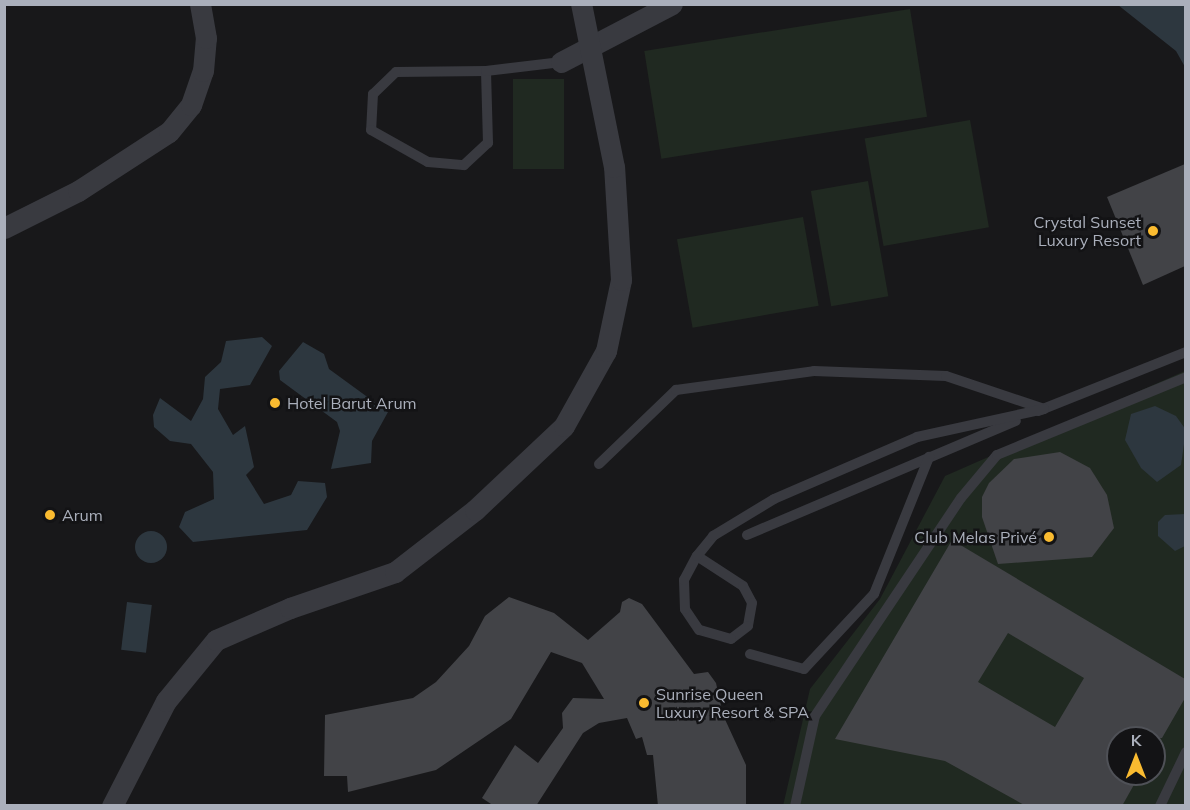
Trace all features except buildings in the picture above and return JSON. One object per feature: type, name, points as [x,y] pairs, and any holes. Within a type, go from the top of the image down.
[{"type":"street","points":[[4,228],[78,191],[169,132],[191,105],[202,70],[206,38],[200,4]]},
{"type":"street","points":[[112,806],[166,701],[216,640],[290,608],[394,572],[475,510],[564,426],[606,351],[621,280],[614,167],[581,4]]},
{"type":"street","points":[[561,62],[672,4]]},
{"type":"lane","points":[[486,72],[488,143],[465,165],[428,162],[371,130],[373,94],[396,72],[486,72],[561,62]]},
{"type":"lane","points":[[747,535],[928,457],[1185,352]]},
{"type":"lane","points":[[599,464],[676,390],[814,371],[946,376],[1044,409]]},
{"type":"lane","points":[[795,806],[815,716],[961,498],[997,454],[1185,377]]},
{"type":"lane","points":[[697,556],[743,586],[752,603],[748,626],[731,639],[699,630],[685,609],[684,580],[697,556],[713,536],[774,499],[917,437],[1044,409]]},
{"type":"lane","points":[[750,654],[804,669],[874,594],[928,457]]},
{"type":"lane","points":[[1160,806],[1185,752]]},
{"type":"shaded area","points":[[1118,5],[1185,5],[1185,67],[1176,51]]},
{"type":"shaded area","points":[[910,9],[927,117],[661,159],[644,51]]},
{"type":"shaded area","points":[[513,79],[564,79],[564,169],[513,169]]},
{"type":"shaded area","points":[[970,120],[989,227],[884,246],[865,139]]},
{"type":"shaded area","points":[[868,181],[888,296],[831,306],[811,191]]},
{"type":"shaded area","points":[[803,217],[819,306],[693,328],[677,239]]},
{"type":"shaded area","points":[[262,337],[272,346],[250,385],[220,389],[218,409],[233,435],[245,426],[254,467],[246,475],[264,504],[291,495],[298,481],[325,483],[327,497],[307,530],[193,542],[179,527],[185,512],[214,499],[213,472],[191,444],[170,441],[154,427],[153,415],[160,398],[191,421],[203,399],[205,377],[221,362],[226,341]]},
{"type":"shaded area","points":[[303,342],[324,354],[329,369],[388,412],[372,441],[371,463],[331,469],[340,431],[337,422],[280,380],[279,371]]},
{"type":"shaded area","name":"Club Melas Privé","points":[[1185,371],[1185,805],[783,806],[810,689],[880,599],[945,476]]},
{"type":"shaded area","points":[[1155,406],[1176,416],[1186,430],[1181,465],[1157,482],[1141,468],[1125,440],[1131,414]]},
{"type":"shaded area","points":[[1185,514],[1185,546],[1175,551],[1158,536],[1158,522],[1165,515]]},
{"type":"shaded area","points":[[151,531],[162,536],[167,547],[162,558],[151,563],[140,558],[135,547],[140,536]]},
{"type":"shaded area","points":[[127,602],[152,605],[146,653],[121,650]]},
{"type":"place","name":"Crystal Sunset Luxury Resort","points":[[1153,231]]},
{"type":"place","name":"Hotel Barut Arum","points":[[275,403]]},
{"type":"place","name":"Arum","points":[[50,515]]},
{"type":"place","name":"Club Melas Privé","points":[[1049,537]]},
{"type":"place","name":"Sunrise Queen Luxury Resort & SPA","points":[[644,703]]}]
